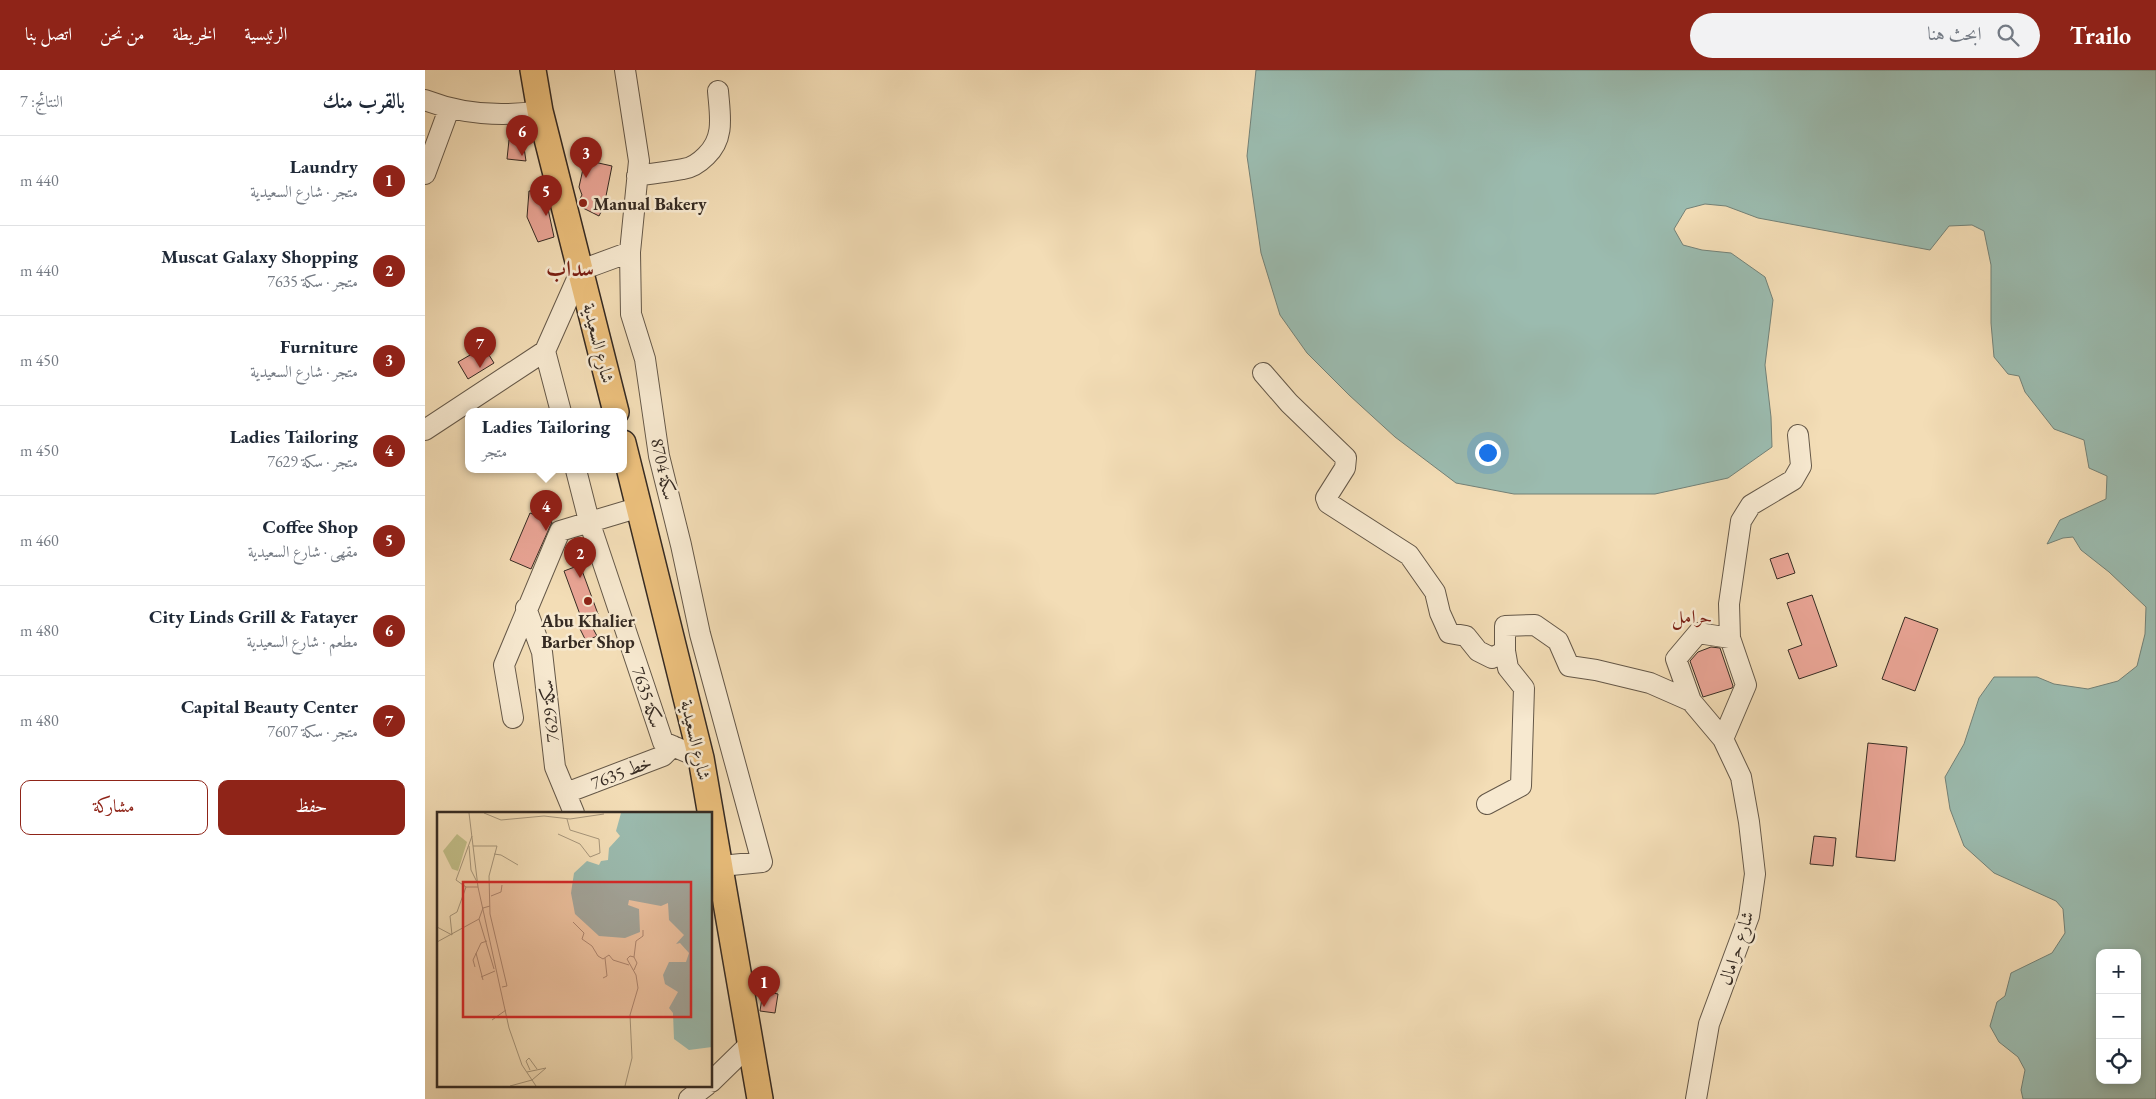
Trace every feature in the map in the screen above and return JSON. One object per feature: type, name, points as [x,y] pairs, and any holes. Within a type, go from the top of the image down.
[{"type":"main road","name":"شارع السعيدية","points":[[533,70],[540,111],[615,408]]},
{"type":"main road","name":"شارع السعيدية","points":[[627,458],[701,758],[711,812]]},
{"type":"main road","name":"شارع السعيدية","points":[[713,823],[749,1044],[760,1099]]},
{"type":"street","name":"سكة 8704","points":[[625,70],[639,161],[630,252],[631,314],[645,359],[659,456],[701,634],[762,862],[721,866]]},
{"type":"street","points":[[637,176],[665,170],[685,169],[701,162],[719,139],[721,124],[718,91]]},
{"type":"street","points":[[425,100],[449,109],[516,115],[540,111]]},
{"type":"street","points":[[425,174],[449,109]]},
{"type":"street","points":[[425,430],[545,351],[581,270],[630,252]]},
{"type":"street","points":[[545,351],[560,408]]},
{"type":"street","points":[[1263,373],[1289,403],[1345,458],[1345,468],[1326,498],[1328,503],[1409,555],[1435,592],[1440,614],[1449,633],[1465,636],[1478,650],[1492,658],[1505,650]]},
{"type":"street","points":[[1723,738],[1746,685],[1729,638],[1729,604],[1741,521],[1751,505],[1793,480],[1801,466],[1798,435]]},
{"type":"street","points":[[627,454],[659,456]]},
{"type":"street","name":"سكة 7635","points":[[577,473],[589,521],[663,742],[701,758]]},
{"type":"street","name":"سكة 7629","points":[[513,718],[504,665],[560,531],[640,507]]},
{"type":"street","name":"سكة 7629","points":[[527,608],[542,652],[555,767],[574,812]]},
{"type":"street","points":[[1487,804],[1521,786],[1524,688],[1508,668],[1505,650],[1505,626],[1535,625],[1558,641],[1569,666],[1596,670],[1650,683],[1691,702]]},
{"type":"street","name":"شارع حرامال","points":[[1696,1099],[1709,1024],[1749,916],[1755,874],[1741,777],[1723,738],[1691,702],[1676,659],[1698,633],[1729,638]]},
{"type":"street","name":"7635 خط","points":[[566,793],[663,756],[673,746]]},
{"type":"street","points":[[713,1080],[749,1044]]},
{"type":"street","points":[[689,1099],[706,1086]]},
{"type":"shaded area","points":[[1256,70],[2156,70],[2156,1099],[2023,1099],[2021,1090],[2025,1070],[2018,1057],[1999,1042],[1990,1026],[1997,1002],[2005,996],[2011,973],[2052,953],[2065,933],[2063,909],[2056,901],[1994,873],[1964,846],[1950,809],[1945,777],[1964,744],[1979,698],[1994,677],[2037,677],[2054,684],[2088,689],[2118,681],[2137,666],[2145,634],[2146,607],[2109,572],[2081,550],[2073,537],[2063,538],[2047,544],[2060,520],[2106,499],[2107,476],[2089,468],[2084,440],[2054,429],[2025,392],[2019,376],[2008,374],[1994,357],[1991,323],[1991,265],[1984,231],[1972,225],[1949,226],[1930,250],[1758,218],[1726,206],[1705,204],[1686,209],[1674,229],[1683,245],[1702,250],[1731,253],[1765,277],[1773,300],[1765,365],[1771,417],[1772,447],[1728,478],[1655,494],[1514,494],[1456,483],[1395,437],[1307,353],[1280,315],[1261,253],[1247,156]]},
{"type":"building","points":[[509,140],[523,141],[526,161],[507,159]]},
{"type":"building","points":[[585,160],[612,166],[604,206],[599,216],[579,206],[578,202],[582,195],[579,187]]},
{"type":"building","points":[[544,190],[554,237],[538,242],[527,217],[529,191]]},
{"type":"building","points":[[484,347],[494,363],[468,379],[458,362]]},
{"type":"building","points":[[530,513],[552,522],[531,569],[510,560]]},
{"type":"building","points":[[1788,553],[1795,573],[1777,579],[1770,559]]},
{"type":"building","points":[[580,565],[598,614],[582,620],[564,571]]},
{"type":"building","points":[[1812,595],[1837,666],[1799,679],[1788,650],[1802,645],[1787,603]]},
{"type":"building","points":[[1905,617],[1938,629],[1915,691],[1882,679]]},
{"type":"building","points":[[589,621],[597,636],[586,641],[579,627]]},
{"type":"building","points":[[1711,647],[1720,648],[1733,686],[1732,688],[1703,697],[1690,661],[1698,652]]},
{"type":"building","points":[[1868,743],[1907,747],[1895,861],[1856,857]]},
{"type":"building","points":[[1814,836],[1836,838],[1833,866],[1810,864]]},
{"type":"building","points":[[763,991],[778,994],[775,1013],[760,1011]]},
{"type":"place","name":"City Linds Grill & Fatayer","points":[[522,156]]},
{"type":"place","name":"Furniture","points":[[586,178]]},
{"type":"place","name":"Manual Bakery","points":[[583,203]]},
{"type":"place","name":"Coffee Shop","points":[[546,216]]},
{"type":"place","name":"Capital Beauty Center","points":[[480,368]]},
{"type":"place","name":"Ladies Tailoring","points":[[546,531]]},
{"type":"place","name":"Muscat Galaxy Shopping","points":[[580,578]]},
{"type":"place","name":"Abu Khalier Barber Shop","points":[[588,601]]},
{"type":"place","name":"Laundry","points":[[764,1007]]},
{"type":"district","name":"سداب","points":[[570,268]]},
{"type":"district","name":"حرامل","points":[[1692,616]]}]
